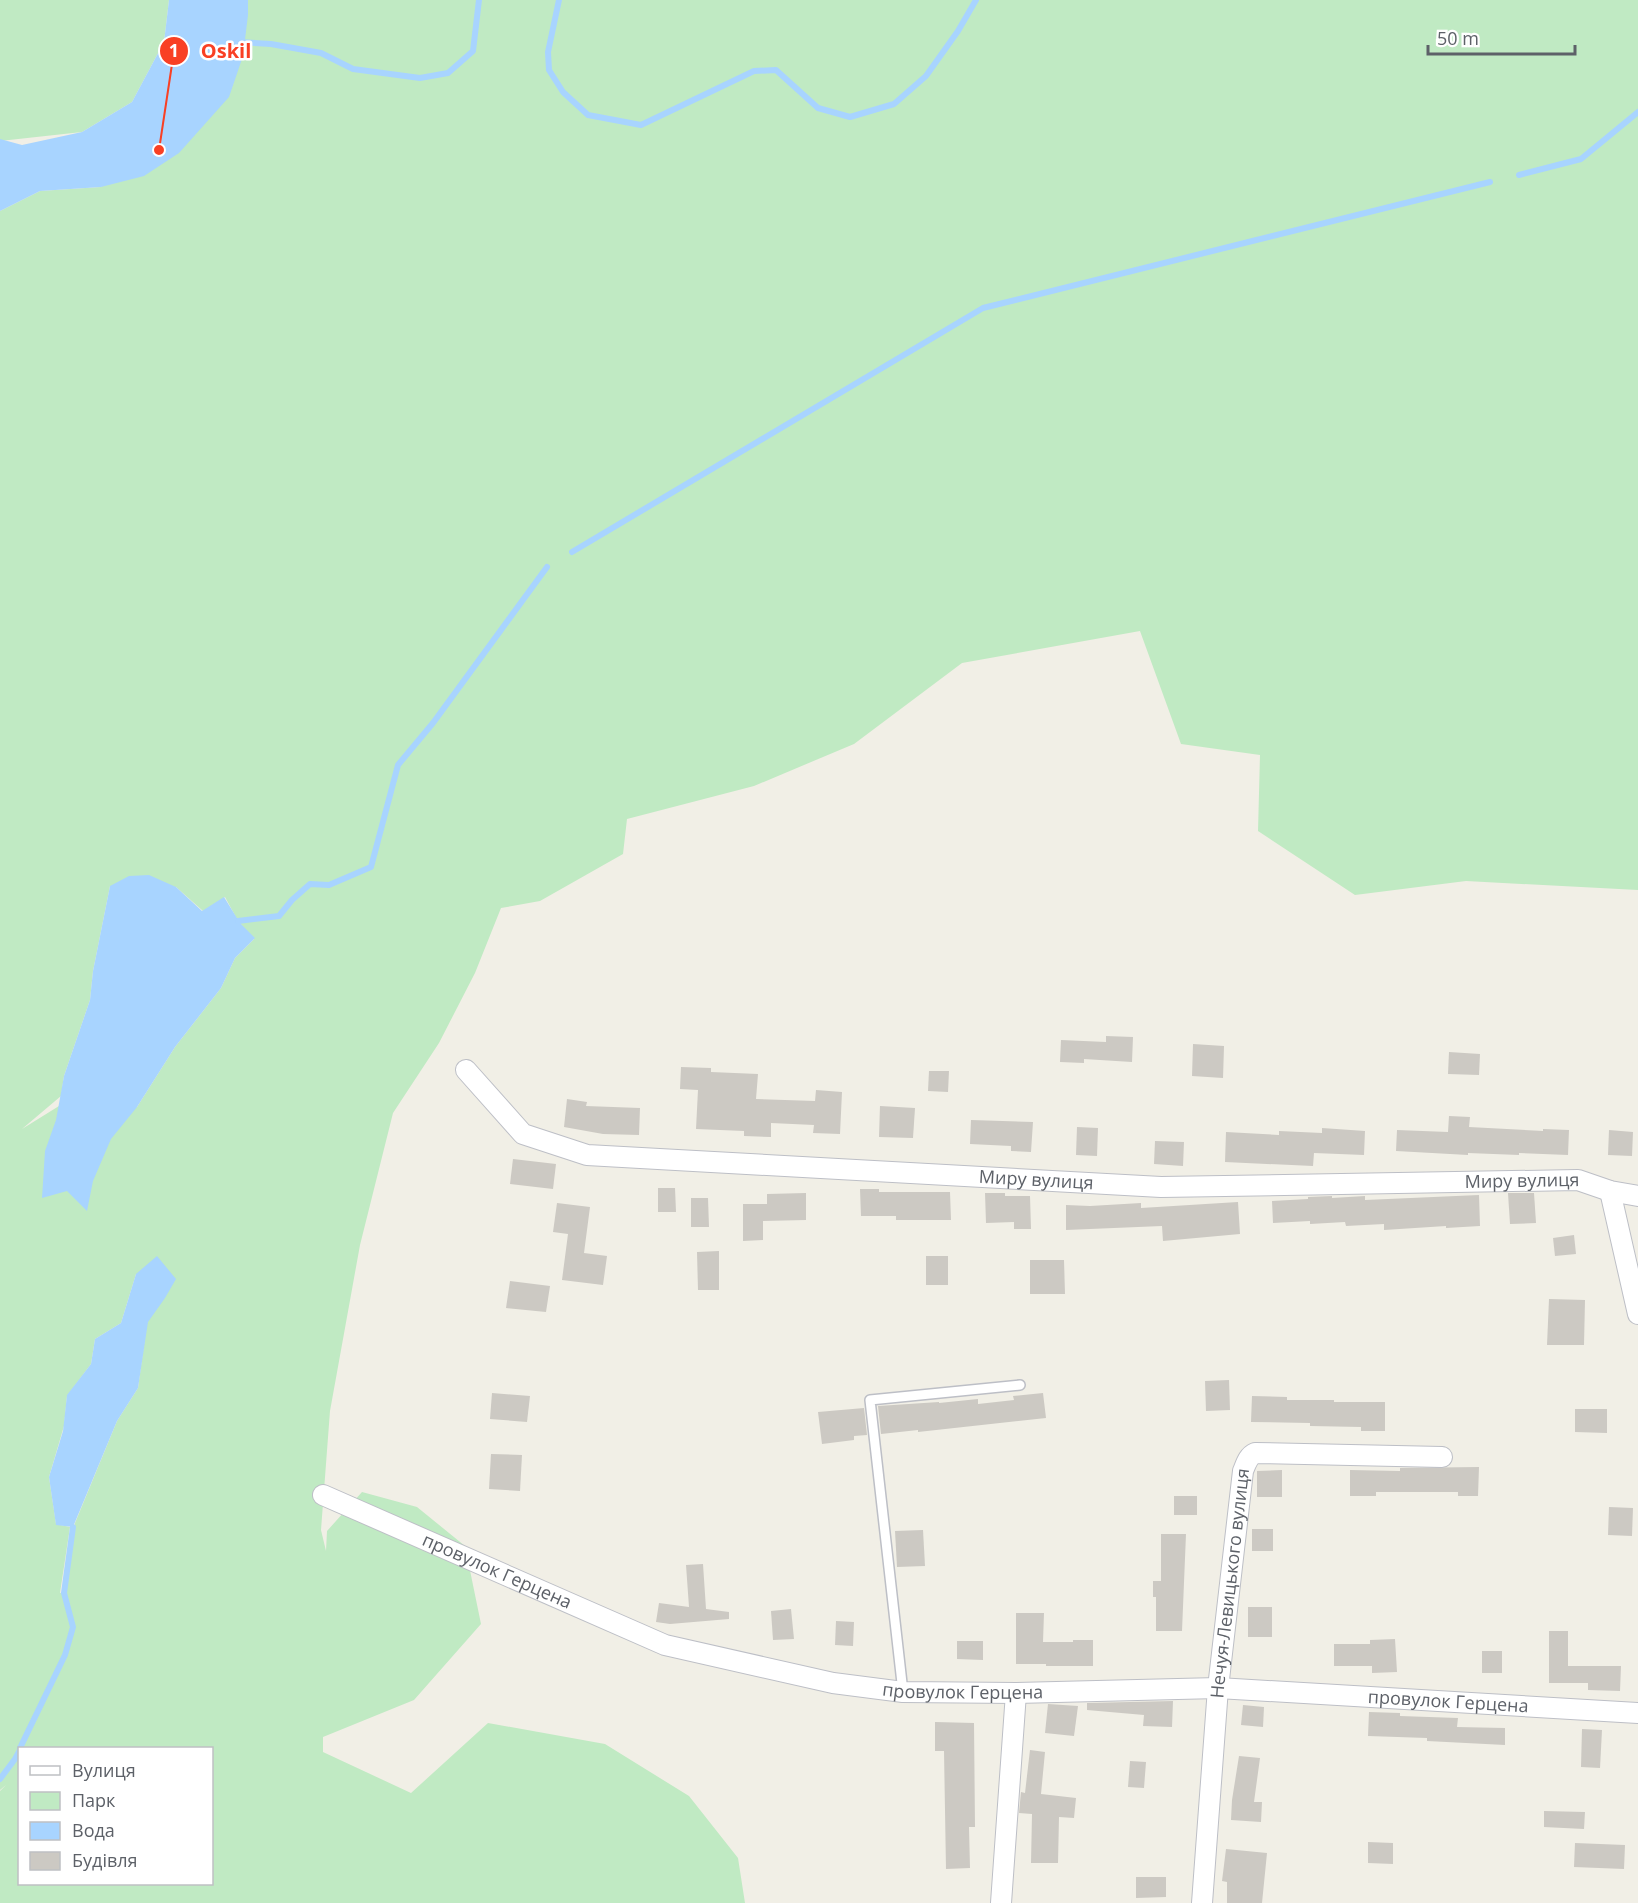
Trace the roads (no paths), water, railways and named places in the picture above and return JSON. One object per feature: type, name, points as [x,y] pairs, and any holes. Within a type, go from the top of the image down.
[{"type":"street","name":"Миру вулиця","points":[[466,1070],[523,1134],[587,1155],[1161,1187],[1578,1180],[1610,1191],[1638,1196]]},
{"type":"street","points":[[1610,1191],[1638,1314]]},
{"type":"street","name":"Нечуя-Левицького вулиця","points":[[1202,1903],[1218,1688],[1243,1471],[1251,1455],[1255,1453],[1442,1457]]},
{"type":"street","name":"провулок Герцена","points":[[323,1495],[665,1645],[832,1683],[903,1692],[1016,1693],[1218,1688],[1638,1713]]},
{"type":"street","points":[[1001,1903],[1016,1693]]},
{"type":"lane","points":[[903,1692],[870,1400],[1020,1385]]},
{"type":"water","points":[[169,0],[248,0],[243,56],[229,97],[179,153],[144,176],[101,187],[40,191],[0,211],[0,139],[22,145],[82,132],[132,102],[164,42]]},
{"type":"water","points":[[149,875],[176,887],[202,911],[224,897],[240,923],[255,938],[235,958],[221,988],[175,1047],[137,1107],[111,1139],[93,1181],[87,1211],[67,1191],[42,1198],[45,1151],[56,1120],[64,1076],[90,1000],[93,971],[110,886],[129,876]]},
{"type":"water","points":[[157,1256],[176,1279],[148,1322],[138,1388],[117,1421],[73,1527],[56,1525],[49,1477],[63,1431],[67,1395],[91,1364],[95,1339],[121,1323],[136,1274]]},
{"type":"waterway","points":[[239,42],[271,44],[321,53],[353,69],[420,78],[448,73],[473,51],[479,0]]},
{"type":"waterway","points":[[559,0],[548,52],[549,70],[563,92],[588,115],[641,125],[754,71],[776,70],[818,108],[850,117],[894,104],[926,76],[958,31],[976,0]]},
{"type":"waterway","points":[[1519,175],[1581,159],[1638,112]]},
{"type":"waterway","points":[[572,552],[983,308],[1490,182]]},
{"type":"waterway","points":[[238,921],[279,916],[310,884],[329,885],[371,867],[398,765],[433,723],[547,567]]},
{"type":"waterway","points":[[20,1747],[65,1655],[73,1627],[64,1593],[73,1527]]},
{"type":"waterway","points":[[0,1779],[18,1754]]},
{"type":"place","name":"Oskil","points":[[159,150]]}]
